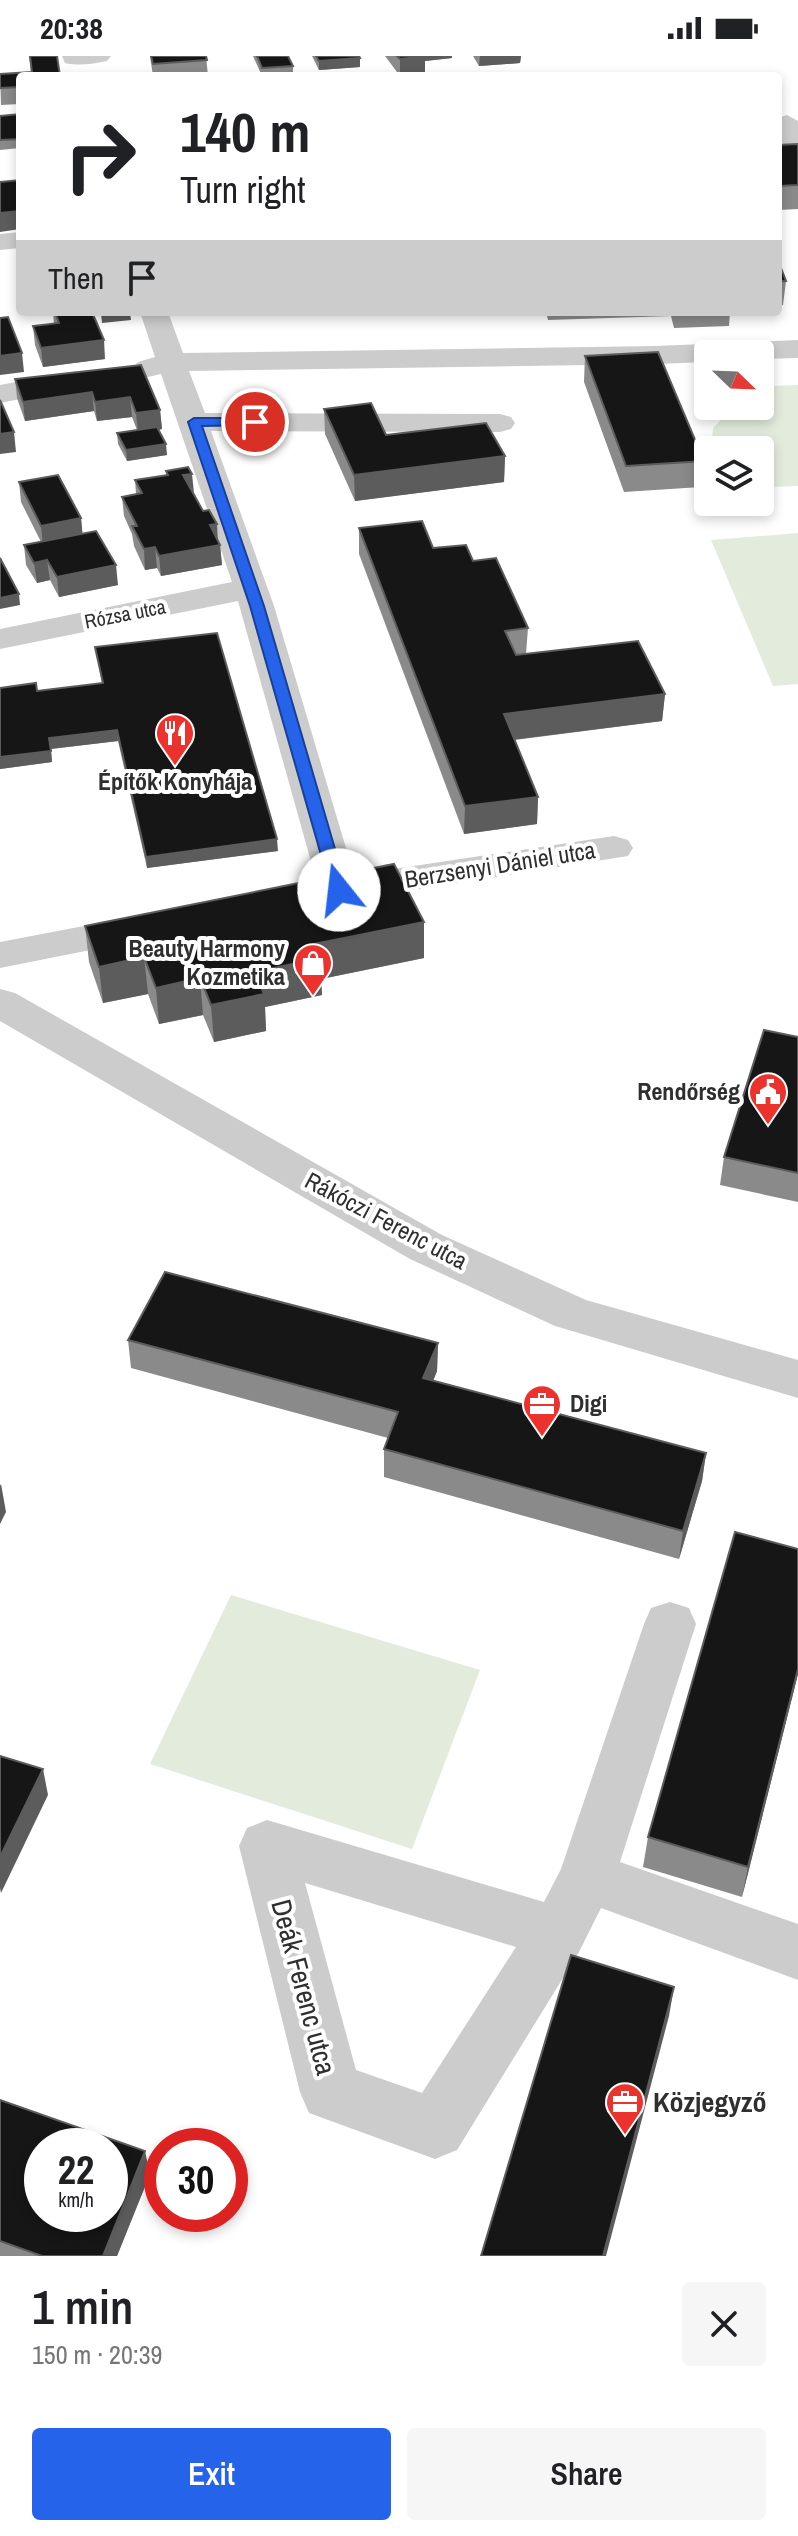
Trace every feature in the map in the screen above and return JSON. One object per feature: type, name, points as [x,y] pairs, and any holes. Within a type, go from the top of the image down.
[{"type":"street","points":[[75,63],[99,56]]},
{"type":"street","points":[[788,123],[798,153]]},
{"type":"street","name":"Berzsenyi Dániel utca","points":[[156,316],[251,588],[324,893],[614,848]]},
{"type":"street","points":[[0,394],[174,362],[656,355],[798,349]]},
{"type":"street","points":[[194,422],[500,423]]},
{"type":"street","name":"Rózsa utca","points":[[0,639],[251,588]]},
{"type":"street","points":[[0,955],[185,920]]},
{"type":"street","name":"Rákóczi Ferenc utca","points":[[0,1003],[426,1247],[572,1314],[798,1379]]},
{"type":"street","name":"Deák Ferenc utca","points":[[558,1933],[267,1846],[331,2092],[435,2128],[558,1933],[587,1877],[670,1624]]},
{"type":"street","points":[[587,1877],[798,1952]]},
{"type":"green space","points":[[798,385],[798,486],[774,487],[774,436],[712,436],[713,428],[721,420],[774,420],[774,386]]},
{"type":"green space","points":[[798,533],[798,684],[773,686],[711,540]]},
{"type":"green space","points":[[231,1595],[480,1670],[412,1849],[150,1764]]},
{"type":"building","points":[[30,56],[57,56],[59,72],[32,72]]},
{"type":"building","points":[[151,56],[206,56],[207,60],[153,64]]},
{"type":"building","points":[[257,56],[288,56],[293,66],[262,68]]},
{"type":"building","points":[[316,56],[359,56],[360,58],[319,61]]},
{"type":"building","points":[[397,56],[425,56],[400,59]]},
{"type":"building","points":[[16,73],[16,87],[0,88],[0,74]]},
{"type":"building","points":[[16,114],[16,139],[0,140],[0,116]]},
{"type":"building","points":[[798,144],[798,185],[782,186],[782,145]]},
{"type":"building","points":[[16,180],[16,211],[0,213],[0,182]]},
{"type":"building","points":[[56,316],[94,316],[104,340],[41,348],[33,326],[59,323]]},
{"type":"building","points":[[8,317],[22,353],[0,356],[0,318]]},
{"type":"building","points":[[658,352],[694,437],[694,462],[626,466],[585,356]]},
{"type":"building","points":[[141,365],[160,410],[136,413],[130,397],[95,402],[92,392],[23,402],[15,379]]},
{"type":"building","points":[[0,400],[14,432],[0,434]]},
{"type":"building","points":[[371,403],[386,435],[486,423],[505,456],[354,475],[324,409]]},
{"type":"building","points":[[157,427],[166,444],[126,450],[117,433]]},
{"type":"building","points":[[188,467],[192,474],[183,475],[203,511],[209,510],[217,524],[210,525],[220,545],[159,556],[155,547],[144,549],[132,526],[137,526],[122,497],[142,493],[135,480],[168,475],[166,471]]},
{"type":"building","points":[[58,475],[81,518],[41,526],[19,482]]},
{"type":"building","points":[[422,521],[433,548],[466,545],[473,561],[496,558],[528,628],[505,631],[516,655],[638,641],[665,694],[504,714],[538,797],[465,806],[359,528]]},
{"type":"building","points":[[96,531],[116,565],[57,577],[47,560],[34,563],[24,545]]},
{"type":"building","points":[[0,558],[19,594],[0,598]]},
{"type":"building","points":[[217,633],[277,839],[146,857],[117,730],[49,738],[51,751],[0,757],[0,688],[36,683],[37,691],[103,683],[95,647]]},
{"type":"building","points":[[394,864],[424,922],[314,944],[321,958],[255,972],[264,994],[211,1005],[200,978],[156,988],[144,957],[99,967],[85,926]]},
{"type":"building","name":"Rendőrség","points":[[764,1030],[798,1037],[798,1173],[724,1157]]},
{"type":"building","points":[[165,1272],[438,1343],[423,1378],[706,1453],[683,1531],[384,1449],[398,1412],[128,1340]]},
{"type":"building","points":[[735,1532],[798,1549],[798,1669],[748,1867],[648,1837]]},
{"type":"building","points":[[0,1756],[43,1769],[0,1857]]},
{"type":"building","points":[[571,1955],[674,1987],[603,2256],[481,2256]]},
{"type":"building","points":[[0,2100],[80,2128],[24,2128],[24,2232],[113,2232],[103,2256],[42,2256],[0,2241]]},
{"type":"building","points":[[128,2145],[144,2151],[128,2194]]},
{"type":"place","name":"Építők Konyhája","points":[[175,767]]},
{"type":"place","name":"Beauty Harmony Kozmetika","points":[[313,997]]},
{"type":"place","name":"Rendőrség","points":[[768,1126]]},
{"type":"place","name":"Digi","points":[[542,1438]]},
{"type":"place","name":"Közjegyző","points":[[625,2136]]},
{"type":"route","points":[[255,422],[194,422],[257,606],[339,890]]}]
